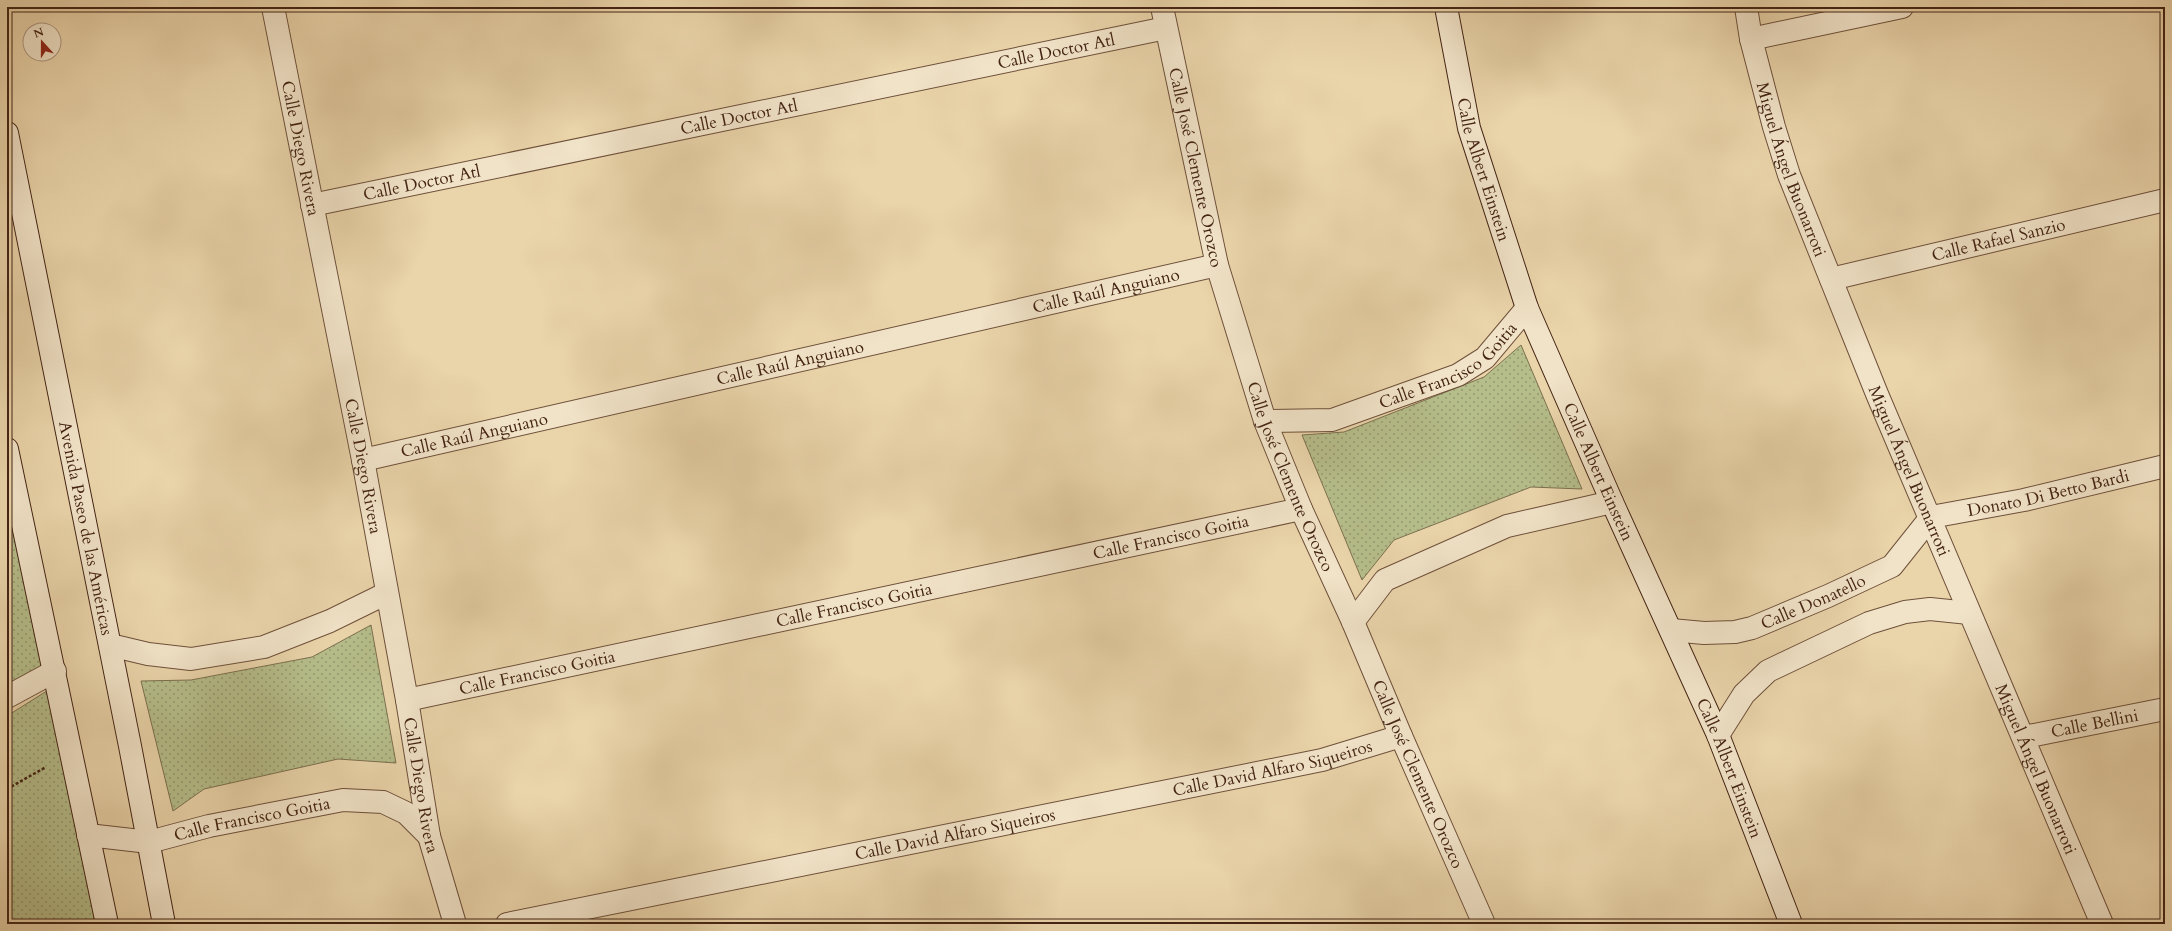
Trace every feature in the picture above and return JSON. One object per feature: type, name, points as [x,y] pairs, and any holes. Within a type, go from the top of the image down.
[{"type":"street","name":"Calle Diego Rivera","points":[[273,7],[363,460],[407,700],[428,836],[455,924]]},
{"type":"street","name":"Calle José Clemente Orozco","points":[[1162,7],[1217,265],[1265,421],[1301,509],[1353,622],[1401,736],[1484,924]]},
{"type":"street","name":"Calle Albert Einstein","points":[[1446,7],[1469,128],[1527,308],[1612,502],[1718,735],[1791,924]]},
{"type":"street","name":"Miguel Ángel Buonarroti","points":[[1746,7],[1751,39],[1774,127],[1789,175],[1877,394],[1931,517],[1969,613],[2024,737],[2102,924]]},
{"type":"street","points":[[1751,39],[1902,7]]},
{"type":"street","name":"Calle Doctor Atl","points":[[312,205],[1166,28]]},
{"type":"street","name":"Avenida Paseo de las Américas","points":[[7,133],[110,644],[164,924]]},
{"type":"street","name":"Calle Rafael Sanzio","points":[[1831,279],[2165,200]]},
{"type":"street","name":"Calle Raúl Anguiano","points":[[363,460],[1217,265]]},
{"type":"street","name":"Calle Francisco Goitia","points":[[1265,421],[1332,420],[1458,375],[1485,358],[1527,308]]},
{"type":"street","points":[[7,449],[55,671],[107,924]]},
{"type":"street","name":"Donato Di Betto Bardi","points":[[1931,517],[2024,500],[2165,466]]},
{"type":"street","points":[[1353,622],[1385,580],[1507,526],[1612,502]]},
{"type":"street","name":"Calle Francisco Goitia","points":[[407,700],[1301,509]]},
{"type":"street","name":"Calle Donatello","points":[[1671,630],[1704,633],[1735,632],[1752,628],[1821,599],[1892,566],[1931,517]]},
{"type":"street","points":[[110,644],[148,654],[191,659],[264,647],[330,621],[387,593]]},
{"type":"street","points":[[1718,735],[1744,694],[1768,671],[1869,623],[1905,612],[1930,609],[1969,613]]},
{"type":"street","points":[[7,697],[55,671]]},
{"type":"street","name":"Calle Bellini","points":[[2024,737],[2165,709]]},
{"type":"street","name":"Calle David Alfaro Siqueiros","points":[[508,924],[1322,760],[1401,736]]},
{"type":"street","name":"Calle Francisco Goitia","points":[[88,835],[149,842],[209,826],[342,800],[383,802],[406,813],[428,836]]},
{"type":"path","points":[[7,789],[71,752]]},
{"type":"green space","points":[[1521,345],[1582,489],[1531,487],[1394,540],[1362,580],[1302,435],[1344,432],[1484,377]]},
{"type":"green space","points":[[7,420],[57,664],[7,691]]},
{"type":"green space","points":[[371,625],[396,763],[338,759],[204,789],[173,811],[141,681],[191,680],[312,657]]},
{"type":"green space","points":[[50,689],[100,924],[7,924],[7,716]]}]
